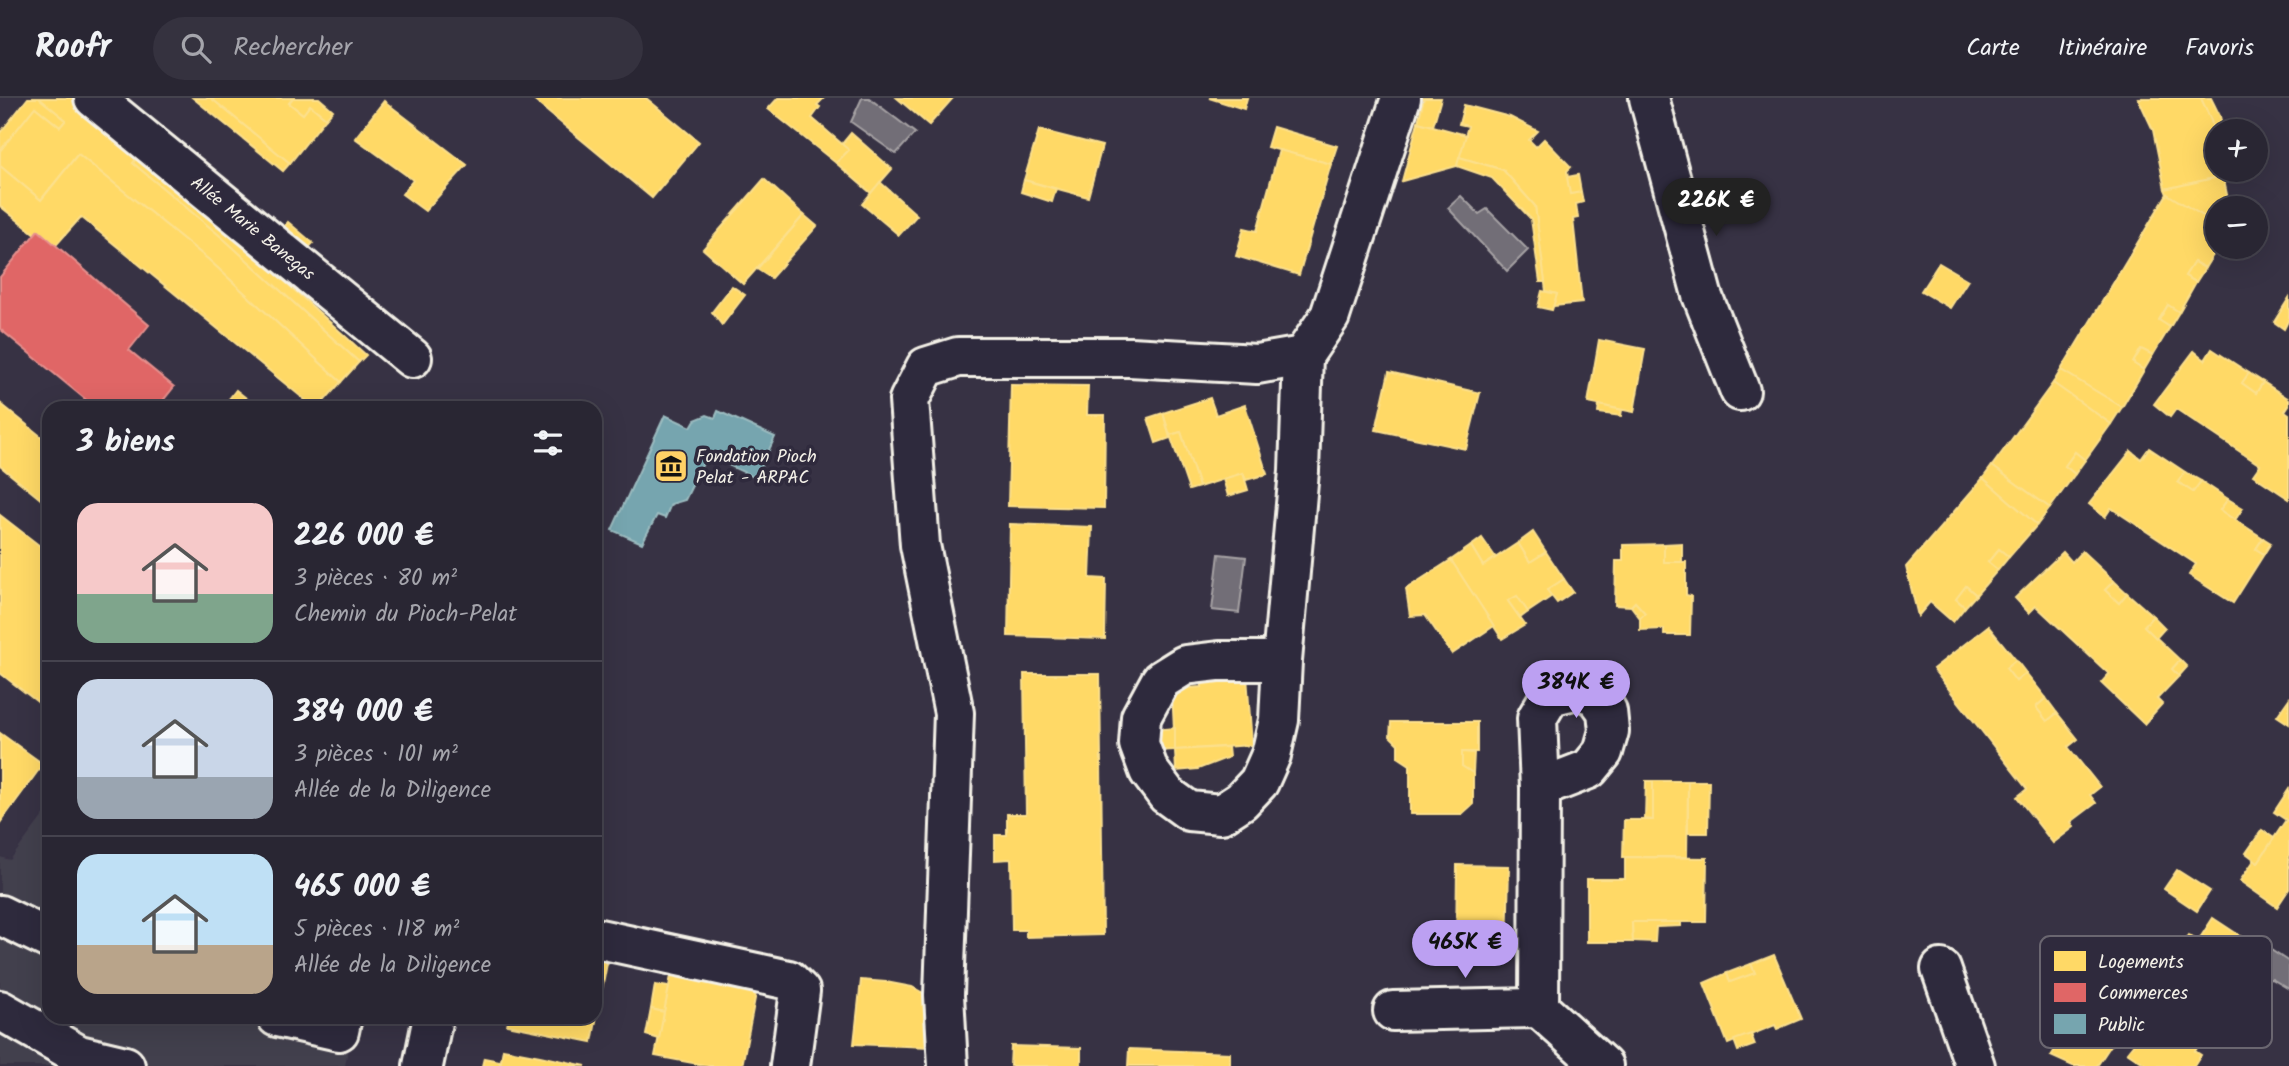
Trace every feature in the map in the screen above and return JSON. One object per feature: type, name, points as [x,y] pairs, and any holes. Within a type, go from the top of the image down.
[{"type":"street","name":"Allée Marie Banegas","points":[[94,98],[412,358]]},
{"type":"street","points":[[1282,661],[1219,661],[1185,665],[1161,680],[1141,717],[1139,744],[1149,771],[1167,795],[1189,811],[1221,814],[1241,801],[1259,782],[1270,755],[1279,720],[1299,471],[1303,356],[1330,316],[1401,98]]},
{"type":"street","points":[[1649,98],[1702,295],[1740,391]]},
{"type":"street","points":[[948,1066],[944,995],[954,713],[920,545],[909,400],[926,367],[958,357],[1130,357],[1257,364],[1303,356]]},
{"type":"street","points":[[1539,1008],[1540,788]]},
{"type":"street","points":[[0,915],[42,936]]},
{"type":"street","points":[[602,940],[789,980],[800,991],[790,1066]]},
{"type":"street","points":[[1941,969],[1975,1066]]},
{"type":"street","points":[[1393,1011],[1539,1008],[1604,1066]]},
{"type":"street","points":[[0,1010],[79,1055],[125,1066]]},
{"type":"street","points":[[308,1024],[339,1031],[340,1024]]},
{"type":"street","points":[[423,1066],[432,1024]]},
{"type":"shaded area","points":[[862,98],[869,98],[915,133],[896,154],[851,122]]},
{"type":"shaded area","points":[[1461,196],[1479,214],[1487,209],[1528,250],[1507,271],[1448,208]]},
{"type":"shaded area","points":[[1219,554],[1246,557],[1239,613],[1212,610]]},
{"type":"shaded area","points":[[42,817],[42,1024],[353,1024],[345,1066],[0,1066],[0,857],[10,860]]},
{"type":"shaded area","points":[[2272,951],[2289,962],[2289,989],[2272,979]]},
{"type":"building: Logements","points":[[28,98],[39,98],[66,120],[60,127],[35,107],[0,151],[0,133]]},
{"type":"building: Logements","points":[[39,98],[79,98],[143,150],[133,163],[224,239],[359,362],[341,382],[209,260],[78,154],[41,200],[0,166],[0,151],[35,107],[60,127],[66,120]]},
{"type":"building: Logements","points":[[193,98],[211,98],[290,163],[283,171]]},
{"type":"building: Logements","points":[[211,98],[293,98],[289,103],[303,114],[310,105],[326,118],[290,163]]},
{"type":"building: Logements","points":[[293,98],[319,98],[333,110],[326,118],[310,105],[303,114],[289,103]]},
{"type":"building: Logements","points":[[531,98],[646,98],[699,142],[652,198]]},
{"type":"building: Logements","points":[[778,98],[824,98],[817,105],[820,107],[812,118],[849,150],[836,163],[768,109]]},
{"type":"building: Logements","points":[[897,98],[953,98],[929,125]]},
{"type":"building: Logements","points":[[1209,98],[1247,98],[1244,109]]},
{"type":"building: Logements","points":[[1424,98],[1441,98],[1433,126],[1418,122]]},
{"type":"building: Logements","points":[[2138,98],[2201,98],[2211,119],[2205,119],[2205,180],[2165,189],[2153,130]]},
{"type":"building: Logements","points":[[2201,98],[2211,98],[2221,119],[2211,119]]},
{"type":"building: Logements","points":[[384,101],[467,165],[425,211],[402,194],[413,180],[355,138]]},
{"type":"building: Logements","points":[[1464,105],[1510,117],[1538,131],[1529,140],[1536,147],[1544,139],[1571,167],[1567,171],[1570,194],[1581,192],[1583,202],[1576,204],[1578,218],[1573,219],[1582,303],[1553,306],[1557,294],[1546,291],[1535,206],[1503,170],[1459,157],[1468,126],[1459,124]]},
{"type":"building: Logements","points":[[1418,122],[1466,135],[1457,166],[1402,181]]},
{"type":"building: Logements","points":[[1273,127],[1337,146],[1331,164],[1267,147]]},
{"type":"building: Logements","points":[[1039,130],[1102,146],[1088,197],[1024,180]]},
{"type":"building: Logements","points":[[851,133],[892,169],[871,193],[836,163],[849,150],[842,144]]},
{"type":"building: Logements","points":[[1279,150],[1331,164],[1299,275],[1236,256],[1244,228],[1257,231]]},
{"type":"building: Logements","points":[[78,154],[209,260],[341,382],[324,401],[306,401],[81,217],[56,245],[38,230],[35,234],[0,206],[0,166],[41,200]]},
{"type":"building: Logements","points":[[139,155],[228,230],[366,355],[359,362],[224,239],[133,163]]},
{"type":"building: Logements","points":[[1459,157],[1503,170],[1535,206],[1545,282],[1540,282],[1531,219],[1492,178],[1457,166]]},
{"type":"building: Logements","points":[[1578,175],[1581,192],[1570,194],[1567,177]]},
{"type":"building: Logements","points":[[764,179],[804,215],[743,284],[703,249]]},
{"type":"building: Logements","points":[[1024,180],[1056,189],[1052,202],[1021,192]]},
{"type":"building: Logements","points":[[2205,180],[2224,182],[2227,196],[2205,196],[2205,217],[2167,194],[2165,189]]},
{"type":"building: Logements","points":[[880,182],[917,215],[899,235],[862,204]]},
{"type":"building: Logements","points":[[2167,194],[2205,217],[2205,259],[2211,259],[2205,268],[2194,262],[2185,276],[2196,282],[2179,312],[2168,305],[2159,320],[2170,327],[2153,355],[2141,349],[2133,363],[2144,370],[2122,407],[2061,370]]},
{"type":"building: Logements","points":[[804,215],[817,226],[771,278],[757,269]]},
{"type":"building: Logements","points":[[288,222],[313,243],[304,253],[279,233]]},
{"type":"building: Logements","points":[[2194,262],[2205,268],[2196,282],[2185,276]]},
{"type":"building: Logements","points":[[1939,263],[1968,280],[1950,308],[1921,291]]},
{"type":"building: Logements","points":[[732,286],[745,295],[722,325],[712,312]]},
{"type":"building: Logements","points":[[1542,291],[1557,294],[1552,310],[1538,307]]},
{"type":"building: Logements","points":[[2289,298],[2289,319],[2284,329],[2274,322]]},
{"type":"building: Logements","points":[[2168,305],[2179,312],[2170,327],[2159,320]]},
{"type":"building: Logements","points":[[1599,340],[1645,349],[1634,412],[1588,403]]},
{"type":"building: Logements","points":[[2141,349],[2153,355],[2144,370],[2133,363]]},
{"type":"building: Logements","points":[[2212,349],[2249,373],[2242,383],[2256,393],[2263,382],[2289,399],[2285,411],[2289,414],[2289,499],[2253,475],[2260,465],[2176,409],[2170,417],[2154,404],[2194,351],[2205,360]]},
{"type":"building: Logements","points":[[2061,370],[2122,407],[2111,424],[2053,383]]},
{"type":"building: Logements","points":[[1389,372],[1480,393],[1466,449],[1376,430]]},
{"type":"building: Logements","points":[[2249,373],[2263,382],[2256,393],[2242,383]]},
{"type":"building: Logements","points":[[2053,383],[2111,424],[2085,460],[2075,452],[2065,466],[2075,474],[2050,508],[1992,466]]},
{"type":"building: Logements","points":[[1011,385],[1088,386],[1087,415],[1105,415],[1104,508],[1008,506]]},
{"type":"building: Logements","points":[[236,390],[246,398],[244,401],[227,401]]},
{"type":"building: Logements","points":[[1210,398],[1216,415],[1245,405],[1267,474],[1246,480],[1243,473],[1199,487],[1181,432],[1170,435],[1163,413]]},
{"type":"building: Logements","points":[[0,403],[42,437],[42,500],[0,466]]},
{"type":"building: Logements","points":[[1599,405],[1622,410],[1621,416],[1598,413]]},
{"type":"building: Logements","points":[[1163,413],[1170,438],[1156,443],[1148,418]]},
{"type":"building: Logements","points":[[1181,432],[1199,487],[1189,490],[1170,435]]},
{"type":"building: Logements","points":[[2149,448],[2185,472],[2178,482],[2193,492],[2201,481],[2228,499],[2220,510],[2263,538],[2256,549],[2264,554],[2233,603],[2189,575],[2196,564],[2111,508],[2105,517],[2089,504],[2131,451],[2141,459]]},
{"type":"building: Logements","points":[[2075,452],[2085,460],[2075,474],[2065,466]]},
{"type":"building: Logements","points":[[1992,466],[2050,508],[2037,525],[1983,478]]},
{"type":"building: Logements","points":[[2185,472],[2201,481],[2193,492],[2178,482]]},
{"type":"building: Logements","points":[[1243,473],[1248,490],[1228,496],[1223,479]]},
{"type":"building: Logements","points":[[1983,478],[2037,525],[2009,557],[1999,549],[1988,562],[1998,570],[1976,595],[1966,586],[1956,599],[1965,607],[1953,622],[1930,602],[1918,616],[1906,567]]},
{"type":"building: Logements","points":[[2228,499],[2243,508],[2235,520],[2220,510]]},
{"type":"building: Logements","points":[[0,515],[42,548],[42,706],[0,673]]},
{"type":"building: Logements","points":[[1010,524],[1092,527],[1090,578],[1106,579],[1105,639],[1008,636]]},
{"type":"building: Logements","points":[[1533,532],[1546,552],[1530,562],[1518,543]]},
{"type":"building: Logements","points":[[1482,538],[1496,558],[1483,566],[1471,546]]},
{"type":"building: Logements","points":[[2263,538],[2271,543],[2264,554],[2256,549]]},
{"type":"building: Logements","points":[[1518,543],[1530,562],[1546,552],[1564,579],[1547,590],[1552,596],[1528,612],[1517,596],[1508,601],[1525,625],[1502,639],[1451,560],[1471,546],[1483,566]]},
{"type":"building: Logements","points":[[1682,543],[1682,562],[1664,562],[1664,544]]},
{"type":"building: Logements","points":[[1664,544],[1664,562],[1686,562],[1686,595],[1691,596],[1690,635],[1664,635],[1664,629],[1640,630],[1640,618],[1645,613],[1635,602],[1631,606],[1615,605],[1616,561],[1623,561],[1623,545]]},
{"type":"building: Logements","points":[[1999,549],[2009,557],[1998,570],[1988,562]]},
{"type":"building: Logements","points":[[2082,551],[2114,581],[2105,590],[2119,603],[2127,593],[2153,616],[2144,626],[2180,660],[2172,669],[2179,676],[2157,699],[2162,704],[2144,724],[2101,683],[2109,674],[2036,606],[2029,613],[2015,598],[2063,552],[2072,562]]},
{"type":"building: Logements","points":[[1451,560],[1494,626],[1452,654],[1425,615],[1410,616],[1406,589]]},
{"type":"building: Logements","points":[[1564,579],[1573,592],[1557,603],[1547,590]]},
{"type":"building: Logements","points":[[2114,581],[2127,593],[2119,603],[2105,590]]},
{"type":"building: Logements","points":[[1966,586],[1976,595],[1965,607],[1956,599]]},
{"type":"building: Logements","points":[[1517,596],[1528,612],[1520,618],[1508,601]]},
{"type":"building: Logements","points":[[1635,602],[1645,613],[1640,618],[1631,606]]},
{"type":"building: Logements","points":[[2153,616],[2165,628],[2156,638],[2144,626]]},
{"type":"building: Logements","points":[[1988,626],[2016,660],[2006,668],[2016,681],[2026,673],[2046,698],[2036,707],[2047,721],[2057,713],[2078,739],[2068,747],[2100,787],[2090,795],[2096,803],[2071,822],[2074,827],[2053,843],[2017,797],[2027,789],[1933,669]]},
{"type":"building: Logements","points":[[2016,660],[2026,673],[2016,681],[2006,668]]},
{"type":"building: Logements","points":[[2180,660],[2187,667],[2179,676],[2172,669]]},
{"type":"building: Logements","points":[[1024,674],[1100,674],[1103,935],[1026,937],[1026,930],[1012,930],[1011,859],[995,860],[995,835],[1007,835],[1007,814],[1026,814]]},
{"type":"building: Logements","points":[[1247,676],[1252,745],[1175,750],[1172,689],[1202,687],[1201,678]]},
{"type":"building: Logements","points":[[2046,698],[2057,713],[2047,721],[2036,707]]},
{"type":"building: Logements","points":[[2289,699],[2289,724],[2277,716]]},
{"type":"building: Logements","points":[[1391,722],[1477,722],[1477,752],[1462,752],[1462,766],[1473,773],[1473,804],[1462,814],[1410,814],[1410,765],[1398,757],[1398,744],[1390,736]]},
{"type":"building: Logements","points":[[1175,728],[1175,750],[1154,751],[1153,730]]},
{"type":"building: Logements","points":[[0,733],[42,765],[0,823]]},
{"type":"building: Logements","points":[[1228,747],[1229,757],[1198,769],[1176,771],[1175,750]]},
{"type":"building: Logements","points":[[1462,752],[1474,753],[1473,773],[1462,766]]},
{"type":"building: Logements","points":[[1646,781],[1653,781],[1653,820],[1645,819]]},
{"type":"building: Logements","points":[[1653,781],[1688,781],[1687,857],[1623,857],[1624,820],[1653,820]]},
{"type":"building: Logements","points":[[1688,781],[1709,781],[1708,833],[1688,833]]},
{"type":"building: Logements","points":[[2289,789],[2289,822],[2274,812]]},
{"type":"building: Logements","points":[[2286,820],[2289,822],[2289,889],[2277,907],[2240,881],[2255,859],[2258,862]]},
{"type":"building: Logements","points":[[2262,830],[2274,838],[2258,862],[2246,853]]},
{"type":"building: Logements","points":[[1625,857],[1707,858],[1706,922],[1632,922],[1633,942],[1587,942],[1587,879],[1625,879]]},
{"type":"building: Logements","points":[[1457,865],[1509,866],[1507,951],[1456,949]]},
{"type":"building: Logements","points":[[2177,870],[2210,891],[2197,911],[2164,889]]},
{"type":"building: Logements","points":[[2213,918],[2240,936],[2201,936]]},
{"type":"building: Logements","points":[[1632,922],[1681,922],[1681,926],[1656,927],[1655,942],[1633,941]]},
{"type":"building: Logements","points":[[1774,955],[1801,1019],[1777,1029],[1775,1025],[1728,1044],[1704,983],[1727,973],[1730,982],[1755,973],[1751,964]]},
{"type":"building: Logements","points":[[602,957],[608,958],[602,990]]},
{"type":"building: Logements","points":[[1751,964],[1755,973],[1730,982],[1727,973]]},
{"type":"building: Logements","points":[[672,971],[757,988],[742,1066],[709,1066],[655,1056]]},
{"type":"building: Logements","points":[[861,980],[912,987],[923,993],[930,1003],[930,1047],[854,1044]]},
{"type":"building: Logements","points":[[655,985],[669,987],[664,1012],[651,1009]]},
{"type":"building: Logements","points":[[651,1009],[664,1012],[659,1039],[646,1035]]},
{"type":"building: Logements","points":[[507,1024],[595,1024],[592,1042]]},
{"type":"building: Logements","points":[[1751,1034],[1755,1045],[1738,1051],[1734,1040]]},
{"type":"building: Logements","points":[[1011,1046],[1081,1048],[1081,1066],[1010,1066]]},
{"type":"building: Logements","points":[[2056,1048],[2109,1048],[2097,1066],[2073,1066],[2051,1056]]},
{"type":"building: Logements","points":[[2130,1048],[2197,1048],[2195,1051],[2201,1055],[2194,1066],[2148,1066],[2127,1052]]},
{"type":"building: Logements","points":[[503,1049],[540,1056],[586,1066],[500,1066]]},
{"type":"building: Logements","points":[[1129,1049],[1230,1053],[1230,1066],[1128,1066]]},
{"type":"building: Logements","points":[[484,1058],[500,1061],[500,1066],[482,1066]]},
{"type":"building: Commerces","points":[[38,230],[149,325],[129,350],[174,387],[163,401],[87,401],[0,329],[0,277]]},
{"type":"building: Public","name":"Fondation Pioch Pelat - ARPAC","points":[[718,411],[775,437],[756,478],[707,455],[685,500],[671,504],[665,518],[657,515],[642,543],[612,530],[665,415],[691,427],[695,420],[707,415],[715,418]]},
{"type":"place","name":"Fondation Pioch Pelat - ARPAC","points":[[671,466]]}]
